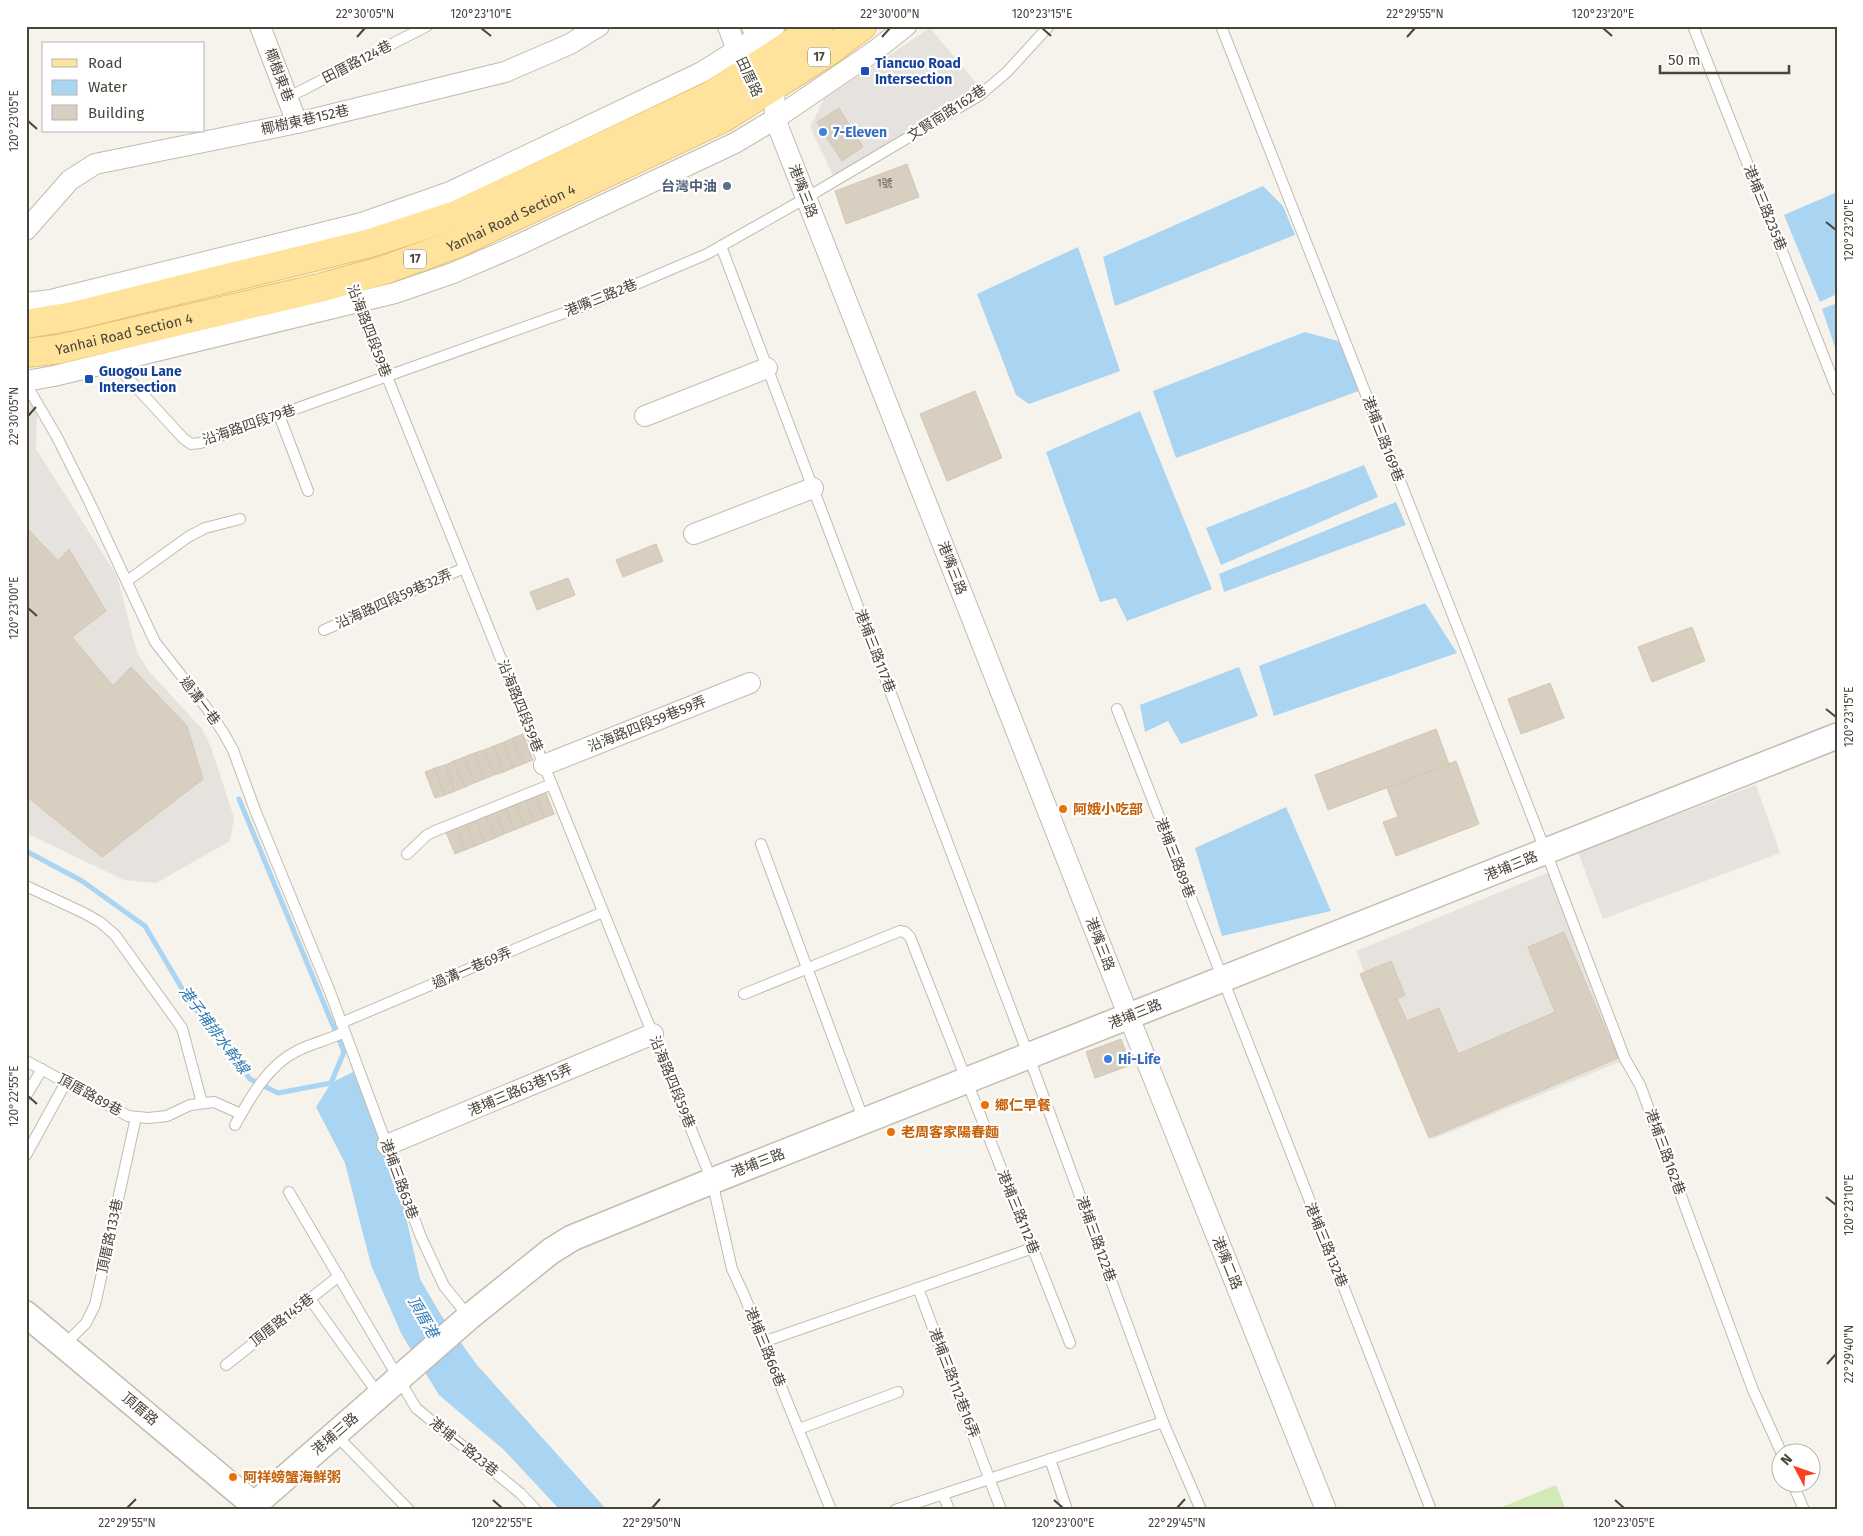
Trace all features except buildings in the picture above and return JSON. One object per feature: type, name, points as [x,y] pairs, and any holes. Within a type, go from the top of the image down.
[{"type":"main road","name":"17","points":[[755,62],[819,26]]},
{"type":"main road","name":"17","points":[[755,62],[828,50],[862,26]]},
{"type":"main road","name":"Yanhai Road Section 4","points":[[26,324],[345,265],[381,271],[456,244],[723,118],[755,62]]},
{"type":"main road","name":"Yanhai Road Section 4","points":[[26,353],[60,349],[345,265]]},
{"type":"street","name":"椰樹東巷","points":[[260,26],[297,123]]},
{"type":"street","name":"椰樹東巷152巷","points":[[26,230],[70,180],[95,164],[297,123],[506,72],[570,44],[599,26]]},
{"type":"street","name":"田厝路","points":[[728,26],[755,62],[775,118]]},
{"type":"street","points":[[755,62],[775,26]]},
{"type":"street","name":"Yanhai Road Section 4","points":[[26,303],[345,265],[395,293],[453,273],[514,247],[735,143],[876,50],[906,26]]},
{"type":"street","name":"Yanhai Road Section 4","points":[[26,380],[112,362],[345,265],[362,222],[450,192],[702,72],[755,62]]},
{"type":"street","name":"港嘴三路","points":[[775,118],[1129,1017]]},
{"type":"street","points":[[645,416],[767,368]]},
{"type":"street","points":[[694,534],[813,488]]},
{"type":"street","name":"沿海路四段59巷59弄","points":[[544,765],[750,683]]},
{"type":"street","name":"港埔三路","points":[[253,1507],[461,1324],[551,1251],[572,1238],[1837,736]]},
{"type":"street","name":"港嘴二路","points":[[1129,1017],[1326,1510]]},
{"type":"street","name":"港埔三路63巷15弄","points":[[387,1145],[653,1034]]},
{"type":"street","name":"頂厝路","points":[[26,1314],[253,1507]]},
{"type":"lane","name":"田厝路124巷","points":[[288,98],[415,29],[427,26]]},
{"type":"lane","name":"文賢南路162巷","points":[[806,198],[980,95],[1007,72],[1049,26]]},
{"type":"lane","name":"港埔三路169巷","points":[[1221,26],[1546,852]]},
{"type":"lane","name":"港埔三路235巷","points":[[1693,26],[1837,390]]},
{"type":"lane","name":"港嘴三路2巷","points":[[386,377],[592,303],[721,246],[806,198]]},
{"type":"lane","name":"港埔三路117巷","points":[[721,246],[1029,1057]]},
{"type":"lane","name":"沿海路四段59巷","points":[[345,265],[386,377],[712,1181]]},
{"type":"lane","name":"沿海路四段79巷","points":[[112,362],[183,438],[191,444],[200,443],[386,377]]},
{"type":"lane","name":"過溝一巷","points":[[26,384],[62,446],[155,642],[206,707],[233,750],[255,810],[330,992],[341,1030]]},
{"type":"lane","points":[[279,415],[308,491]]},
{"type":"lane","points":[[127,581],[188,537],[205,528],[240,519]]},
{"type":"lane","name":"沿海路四段59巷32弄","points":[[324,630],[464,568]]},
{"type":"lane","name":"港埔三路89巷","points":[[1117,709],[1222,980]]},
{"type":"lane","points":[[407,854],[434,831],[552,784]]},
{"type":"lane","points":[[760,844],[808,968],[864,1122]]},
{"type":"lane","name":"港埔三路162巷","points":[[1546,852],[1625,1059],[1640,1085],[1753,1390],[1777,1444]]},
{"type":"lane","points":[[26,886],[92,917],[114,935],[182,1028],[202,1103]]},
{"type":"lane","name":"過溝一巷69弄","points":[[235,1125],[248,1102],[281,1060],[341,1030],[604,912]]},
{"type":"lane","name":"港埔三路112巷","points":[[808,968],[900,931],[905,932],[910,937],[1070,1342]]},
{"type":"lane","points":[[744,994],[808,968]]},
{"type":"lane","name":"港埔三路132巷","points":[[1222,980],[1431,1510]]},
{"type":"lane","name":"港埔三路63巷","points":[[341,1030],[433,1265],[461,1324]]},
{"type":"lane","name":"港埔三路122巷","points":[[1029,1057],[1163,1422],[1201,1510]]},
{"type":"lane","name":"頂厝路89巷","points":[[26,1060],[128,1116],[167,1116],[190,1105],[214,1102],[241,1114]]},
{"type":"lane","points":[[26,1096],[42,1069]]},
{"type":"lane","points":[[26,1155],[66,1082]]},
{"type":"lane","name":"頂厝路133巷","points":[[64,1345],[86,1323],[96,1304],[136,1117]]},
{"type":"lane","name":"港埔三路66巷","points":[[712,1181],[732,1269],[831,1510]]},
{"type":"lane","name":"港埔一路23巷","points":[[289,1192],[339,1276],[407,1371],[416,1408],[520,1493],[536,1510]]},
{"type":"lane","points":[[763,1342],[1033,1248]]},
{"type":"lane","name":"頂厝路145巷","points":[[226,1365],[339,1276]]},
{"type":"lane","name":"港埔三路112巷16弄","points":[[918,1288],[1001,1510]]},
{"type":"lane","points":[[310,1299],[379,1395]]},
{"type":"lane","points":[[798,1429],[898,1392]]},
{"type":"lane","points":[[895,1510],[1163,1422]]},
{"type":"lane","points":[[336,1434],[408,1510]]},
{"type":"lane","points":[[1050,1459],[1067,1510]]},
{"type":"lane","points":[[943,1494],[949,1510]]},
{"type":"lane","points":[[1797,1494],[1804,1510]]},
{"type":"shaded area","points":[[930,28],[983,91],[837,184],[810,127],[824,99]]},
{"type":"shaded area","points":[[26,393],[37,411],[36,449],[117,576],[137,652],[148,670],[202,729],[211,747],[234,818],[230,841],[156,883],[124,880],[26,833]]},
{"type":"shaded area","points":[[1756,785],[1780,853],[1603,919],[1578,852]]},
{"type":"shaded area","points":[[1552,871],[1629,1058],[1433,1139],[1356,951]]},
{"type":"green space","points":[[1556,1485],[1566,1510],[1495,1510]]},
{"type":"water","points":[[1263,186],[1283,206],[1295,235],[1115,306],[1103,257]]},
{"type":"water","points":[[1837,192],[1837,294],[1820,302],[1784,215]]},
{"type":"water","points":[[1078,247],[1120,371],[1029,404],[1016,395],[977,294]]},
{"type":"water","points":[[1837,303],[1837,353],[1822,309]]},
{"type":"water","points":[[1305,332],[1338,341],[1364,389],[1176,458],[1153,391]]},
{"type":"water","points":[[1140,411],[1212,589],[1127,621],[1116,598],[1100,602],[1046,452]]},
{"type":"water","points":[[1364,465],[1378,497],[1221,565],[1206,528]]},
{"type":"water","points":[[1396,502],[1406,525],[1224,592],[1219,574]]},
{"type":"water","points":[[1425,603],[1457,653],[1274,716],[1259,666]]},
{"type":"water","points":[[1239,667],[1258,716],[1181,744],[1168,721],[1145,732],[1140,705]]},
{"type":"water","points":[[1286,807],[1331,911],[1222,936],[1195,848]]},
{"type":"water","name":"頂厝港","points":[[353,1072],[394,1164],[420,1279],[441,1315],[477,1365],[607,1510],[560,1510],[504,1450],[439,1395],[402,1335],[371,1265],[345,1163],[316,1107],[331,1083]]},
{"type":"waterway","name":"港子埔排水幹線","points":[[26,851],[82,881],[145,926],[190,1002],[250,1079],[278,1093],[331,1083],[344,1052],[239,799]]},
{"type":"place","name":"Tiancuo Road Intersection","points":[[865,71]]},
{"type":"place","name":"7-Eleven","points":[[823,132]]},
{"type":"place","name":"台灣中油","points":[[727,186]]},
{"type":"place","name":"Guogou Lane Intersection","points":[[89,379]]},
{"type":"place","name":"阿娥小吃部","points":[[1063,809]]},
{"type":"place","name":"Hi-Life","points":[[1108,1059]]},
{"type":"place","name":"鄉仁早餐","points":[[985,1105]]},
{"type":"place","name":"老周客家陽春麵","points":[[891,1132]]},
{"type":"place","name":"阿祥螃蟹海鮮粥","points":[[233,1477]]}]
